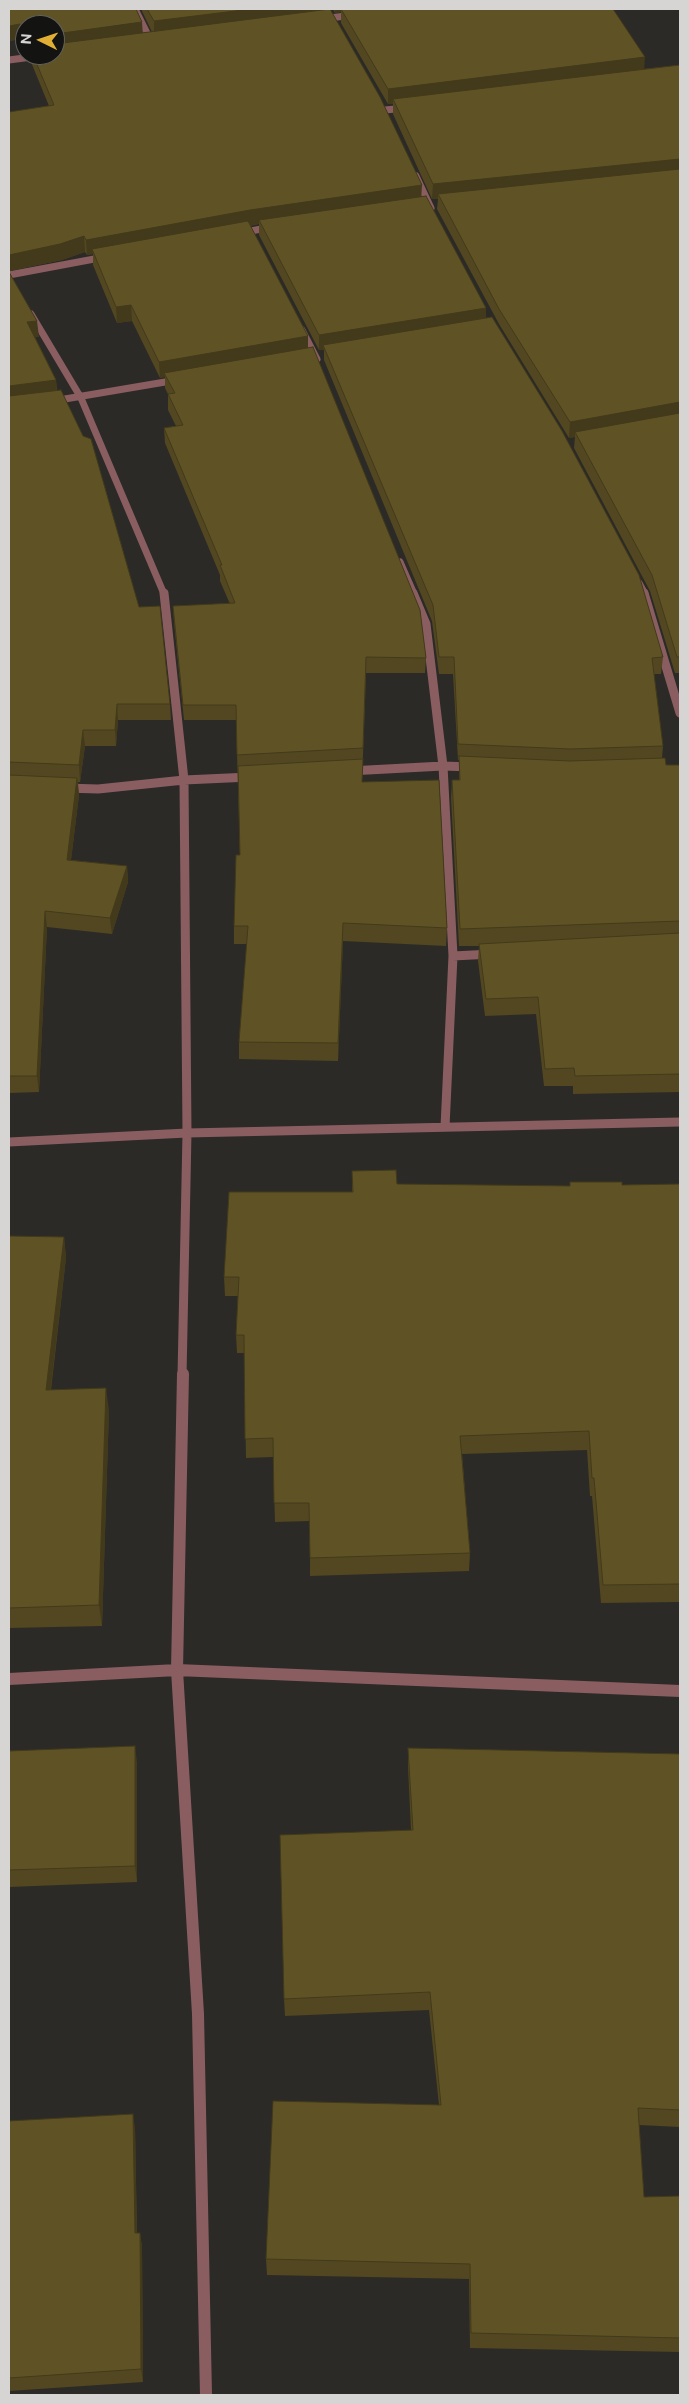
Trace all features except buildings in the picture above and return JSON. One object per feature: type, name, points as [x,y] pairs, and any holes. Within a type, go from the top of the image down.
[{"type":"street","points":[[135,9],[151,41]]},
{"type":"street","points":[[327,9],[337,26]]},
{"type":"street","points":[[313,20],[360,14]]},
{"type":"street","points":[[142,42],[161,40]]},
{"type":"street","points":[[380,102],[389,119]]},
{"type":"street","points":[[385,110],[414,107]]},
{"type":"street","points":[[413,170],[434,213]]},
{"type":"street","points":[[420,206],[439,204]]},
{"type":"street","points":[[231,234],[279,226]]},
{"type":"street","points":[[251,230],[255,239]]},
{"type":"street","points":[[10,278],[115,255]]},
{"type":"street","points":[[28,308],[81,398],[164,590],[184,780],[186,1133],[177,1670],[198,2014],[206,2395]]},
{"type":"street","points":[[299,322],[321,355],[320,365]]},
{"type":"street","points":[[307,358],[321,355]]},
{"type":"street","points":[[45,402],[81,398],[183,379]]},
{"type":"street","points":[[397,555],[426,624],[443,766],[453,956],[446,1127]]},
{"type":"street","points":[[636,576],[648,601],[680,713]]},
{"type":"street","points":[[343,771],[443,766],[481,767]]},
{"type":"street","points":[[58,788],[98,790],[184,780],[264,776]]},
{"type":"street","points":[[453,956],[502,953]]},
{"type":"street","points":[[9,1142],[186,1133],[680,1122]]},
{"type":"street","points":[[9,1679],[177,1670],[680,1691]]}]
